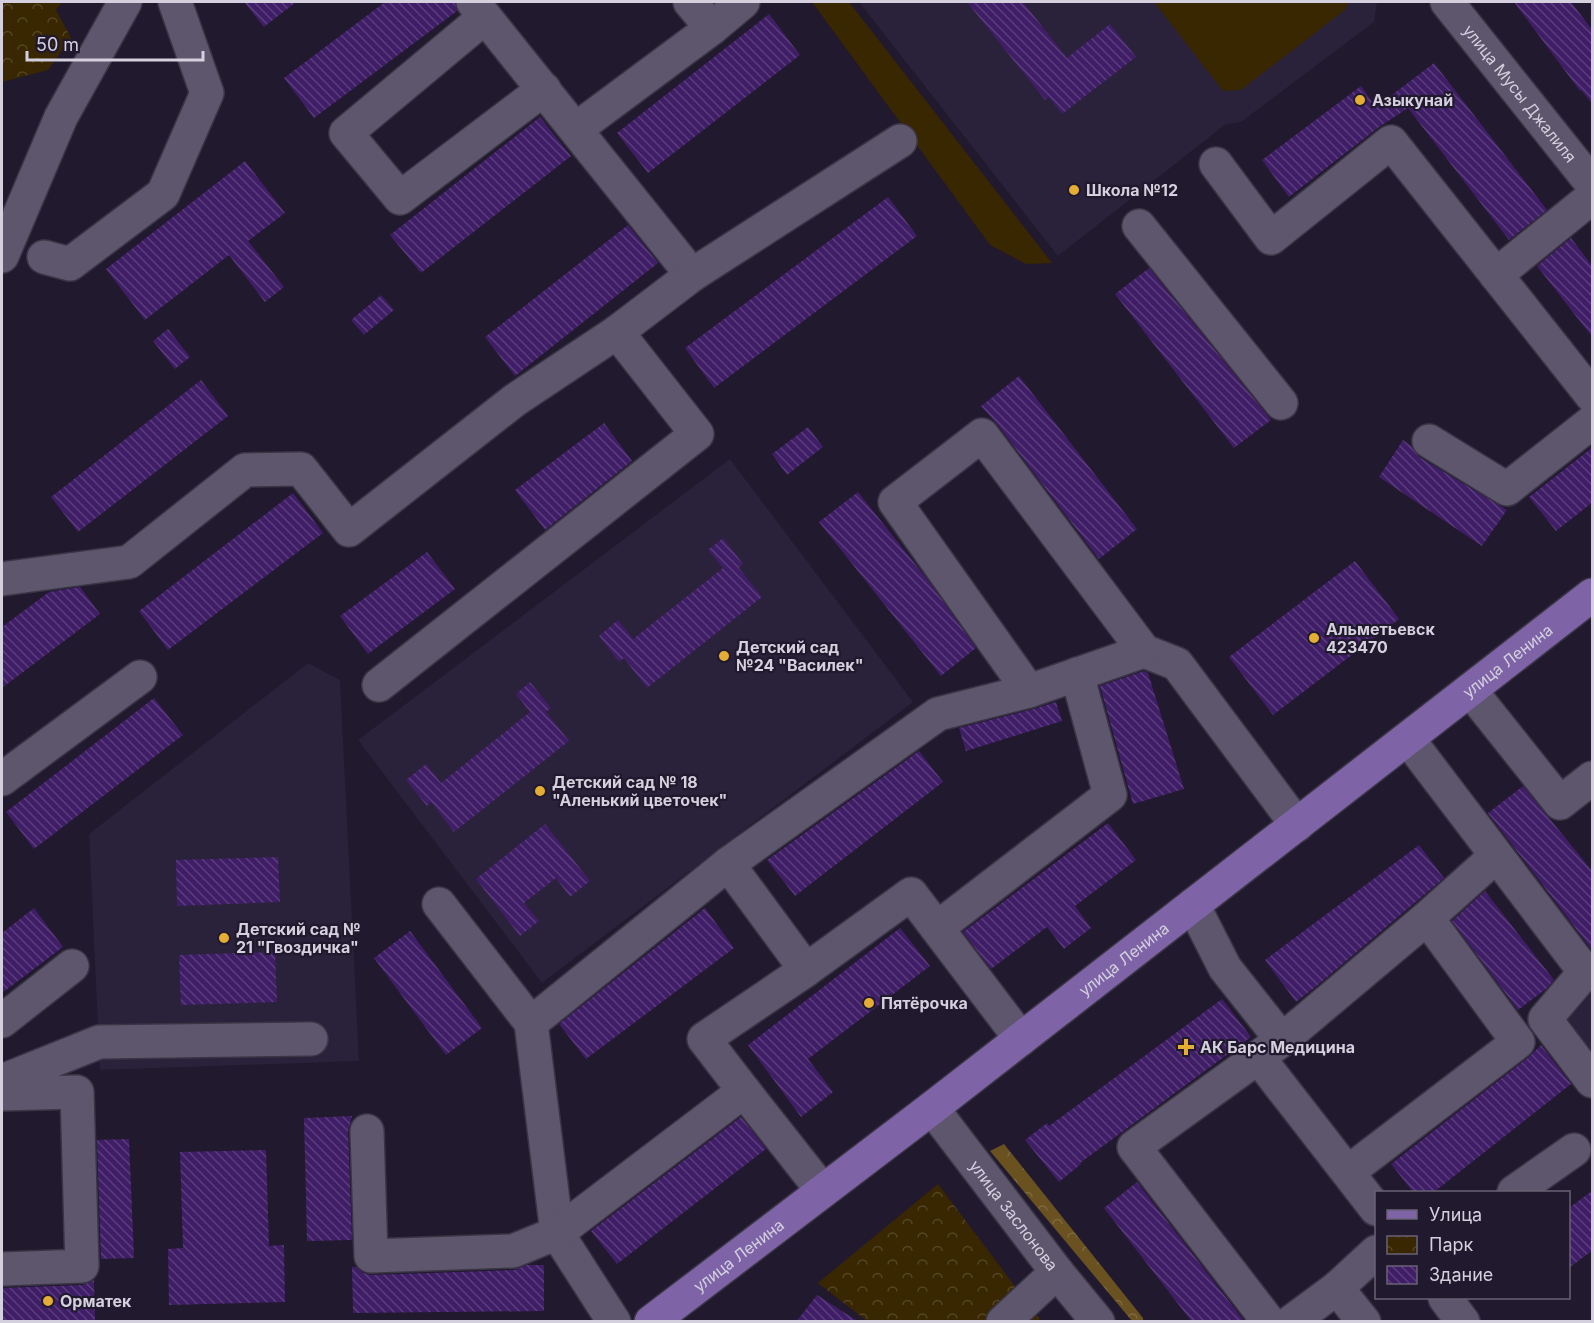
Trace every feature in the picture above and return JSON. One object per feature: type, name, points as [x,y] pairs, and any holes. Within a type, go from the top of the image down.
[{"type":"main road","name":"улица Ленина","points":[[651,1322],[932,1108],[1593,595]]},
{"type":"street","points":[[2,256],[61,117],[125,2]]},
{"type":"street","points":[[44,257],[70,264],[163,194],[207,93],[175,2]]},
{"type":"street","points":[[690,2],[712,28]]},
{"type":"street","points":[[576,129],[712,28],[743,2]]},
{"type":"street","name":"улица Мусы Джалиля","points":[[1447,2],[1593,184]]},
{"type":"street","points":[[544,89],[400,198],[346,133],[479,9],[544,89],[692,275]]},
{"type":"street","points":[[2,579],[129,562],[246,470],[301,470],[349,530],[515,400],[617,332],[692,275],[900,141]]},
{"type":"street","points":[[1216,164],[1271,237],[1391,142],[1593,396]]},
{"type":"street","points":[[1496,275],[1593,197]]},
{"type":"street","points":[[1139,226],[1281,403]]},
{"type":"street","points":[[380,685],[698,434],[617,332]]},
{"type":"street","points":[[1429,441],[1507,489],[1593,422]]},
{"type":"street","points":[[1029,691],[896,502],[982,435],[1144,651],[1177,664],[1298,825]]},
{"type":"street","points":[[531,1023],[728,864],[938,714],[1029,691],[1144,651]]},
{"type":"street","points":[[936,928],[1110,795],[1077,674]]},
{"type":"street","points":[[2,779],[140,676]]},
{"type":"street","points":[[1470,690],[1560,803],[1593,778]]},
{"type":"street","points":[[1408,739],[1585,972],[1545,1019],[1593,1081]]},
{"type":"street","points":[[1269,1322],[1134,1147],[1270,1049],[1427,918],[1496,856]]},
{"type":"street","points":[[728,864],[806,970]]},
{"type":"street","points":[[822,1190],[704,1039],[806,970],[911,894],[1021,1039]]},
{"type":"street","points":[[439,904],[531,1023],[556,1233],[614,1322]]},
{"type":"street","points":[[1193,905],[1270,1049],[1348,1172],[1375,1206]]},
{"type":"street","points":[[1348,1172],[1518,1042],[1427,918]]},
{"type":"street","points":[[2,1021],[72,966]]},
{"type":"street","points":[[2,1081],[99,1042],[311,1039]]},
{"type":"street","points":[[367,1131],[371,1256],[513,1251],[556,1233],[744,1091]]},
{"type":"street","points":[[2,1094],[77,1092],[82,1266],[2,1269]]},
{"type":"street","name":"улица Заслонова","points":[[932,1108],[1098,1322]]},
{"type":"street","points":[[1516,1191],[1574,1150]]},
{"type":"street","points":[[1291,1322],[1337,1288],[1375,1254]]},
{"type":"street","points":[[1003,1322],[1057,1272]]},
{"type":"street","points":[[1337,1288],[1364,1322]]},
{"type":"street","points":[[1446,1299],[1463,1322]]},
{"type":"shaded area","name":"Школа №12","points":[[859,2],[1377,3],[1374,22],[1241,122],[1226,124],[1058,256]]},
{"type":"shaded area","points":[[730,459],[913,702],[542,983],[358,740]]},
{"type":"shaded area","name":"Детский сад № 21 \"Гвоздичка\"","points":[[308,663],[340,680],[359,1061],[100,1070],[89,834]]},
{"type":"shaded area","points":[[1592,990],[1592,1054],[1561,1014]]},
{"type":"green space","points":[[2,2],[62,2],[56,10],[71,38],[48,70],[2,82]]},
{"type":"green space","points":[[812,2],[849,2],[1052,263],[1026,264],[990,245]]},
{"type":"green space","points":[[1154,2],[1348,2],[1346,9],[1241,90],[1223,91]]},
{"type":"green space","points":[[1004,1144],[1143,1318],[1143,1321],[1132,1321],[990,1151]]},
{"type":"green space","points":[[938,1184],[1041,1321],[867,1321],[818,1283]]},
{"type":"building","points":[[244,2],[296,2],[264,27]]},
{"type":"building","points":[[385,2],[455,2],[457,11],[314,118],[284,78]]},
{"type":"building","points":[[967,2],[1023,2],[1067,58],[1110,24],[1136,57],[1062,114],[1049,97],[1045,100]]},
{"type":"building","points":[[1514,2],[1571,2],[1593,31],[1593,105],[1580,91]]},
{"type":"building","points":[[769,14],[800,55],[648,173],[617,133]]},
{"type":"building","points":[[1434,63],[1547,210],[1509,240],[1408,108],[1379,127],[1289,197],[1262,160],[1361,86],[1376,107]]},
{"type":"building","points":[[540,117],[571,156],[421,273],[390,235]]},
{"type":"building","points":[[245,161],[285,213],[248,241],[284,287],[265,302],[229,255],[145,320],[106,269]]},
{"type":"building","points":[[888,197],[917,236],[714,388],[685,348]]},
{"type":"building","points":[[628,225],[658,263],[515,376],[485,337]]},
{"type":"building","points":[[1571,238],[1593,267],[1593,338],[1537,266]]},
{"type":"building","points":[[1149,268],[1271,420],[1234,448],[1115,294]]},
{"type":"building","points":[[381,295],[394,310],[364,335],[351,320]]},
{"type":"building","points":[[168,329],[190,357],[175,369],[153,341]]},
{"type":"building","points":[[1019,376],[1137,529],[1099,559],[981,406]]},
{"type":"building","points":[[201,380],[228,416],[78,532],[51,497]]},
{"type":"building","points":[[604,423],[632,461],[545,530],[515,490]]},
{"type":"building","points":[[808,427],[823,447],[787,475],[772,454]]},
{"type":"building","points":[[1403,440],[1419,457],[1507,510],[1482,546],[1379,477]]},
{"type":"building","points":[[1593,447],[1593,502],[1556,531],[1529,497]]},
{"type":"building","points":[[858,492],[927,579],[976,648],[941,676],[819,522]]},
{"type":"building","points":[[293,493],[323,533],[168,650],[139,611]]},
{"type":"building","points":[[723,538],[743,564],[739,568],[762,597],[647,688],[624,658],[619,662],[599,636],[618,620],[633,639],[723,568],[708,550]]},
{"type":"building","points":[[427,552],[455,589],[368,654],[340,616]]},
{"type":"building","name":"Альметьевск 423470","points":[[1355,561],[1399,619],[1273,715],[1229,657]]},
{"type":"building","points":[[80,587],[100,614],[2,688],[2,627],[49,592]]},
{"type":"building","points":[[1144,671],[1148,673],[1184,789],[1133,804],[1100,686]]},
{"type":"building","points":[[530,682],[551,708],[546,712],[569,741],[454,832],[431,802],[427,806],[406,780],[426,764],[441,783],[530,712],[516,694]]},
{"type":"building","points":[[154,698],[183,735],[34,849],[6,812]]},
{"type":"building","points":[[1056,702],[1062,721],[966,751],[959,728]]},
{"type":"building","points":[[919,751],[943,782],[795,896],[767,860]]},
{"type":"building","points":[[1523,786],[1593,872],[1593,951],[1488,813]]},
{"type":"building","points":[[1108,823],[1136,860],[1075,906],[1091,928],[1064,949],[1047,927],[991,969],[963,932]]},
{"type":"building","points":[[545,824],[590,881],[570,897],[556,878],[524,903],[539,921],[520,936],[476,879]]},
{"type":"building","points":[[1419,845],[1444,878],[1296,1002],[1265,960]]},
{"type":"building","points":[[278,857],[280,902],[177,906],[176,860]]},
{"type":"building","points":[[1485,891],[1554,980],[1518,1010],[1452,921]]},
{"type":"building","points":[[34,908],[63,947],[2,993],[2,933]]},
{"type":"building","points":[[705,908],[734,948],[586,1059],[559,1024]]},
{"type":"building","points":[[900,928],[930,966],[808,1059],[833,1092],[801,1117],[748,1045]]},
{"type":"building","points":[[410,931],[482,1028],[446,1055],[374,958]]},
{"type":"building","points":[[275,952],[277,1002],[181,1005],[179,955]]},
{"type":"building","points":[[1222,999],[1251,1037],[1080,1163],[1059,1182],[1025,1140],[1047,1123],[1049,1126]]},
{"type":"building","points":[[1541,1045],[1571,1084],[1435,1191],[1412,1191],[1391,1164],[1529,1057]]},
{"type":"building","points":[[352,1116],[348,1132],[352,1240],[307,1241],[304,1118]]},
{"type":"building","points":[[741,1117],[766,1149],[617,1264],[591,1231]]},
{"type":"building","points":[[129,1139],[134,1258],[101,1259],[97,1140]]},
{"type":"building","points":[[266,1150],[269,1246],[284,1245],[285,1302],[169,1305],[168,1249],[183,1248],[180,1152]]},
{"type":"building","points":[[1137,1182],[1245,1322],[1192,1322],[1104,1208]]},
{"type":"building","points":[[1593,1190],[1593,1250],[1570,1267],[1570,1207]]},
{"type":"building","points":[[527,1265],[544,1265],[544,1311],[353,1313],[352,1267],[372,1275],[514,1270]]},
{"type":"building","name":"Орматек","points":[[94,1280],[95,1322],[2,1322],[2,1288],[83,1285]]},
{"type":"building","points":[[817,1295],[859,1322],[796,1322]]},
{"type":"place","name":"Азыкунай","points":[[1360,100]]},
{"type":"place","name":"Школа №12","points":[[1074,190]]},
{"type":"place","name":"Альметьевск 423470","points":[[1314,638]]},
{"type":"place","name":"Детский сад №24 \"Василек\"","points":[[724,656]]},
{"type":"place","name":"Детский сад № 18 \"Аленький цветочек\"","points":[[540,791]]},
{"type":"place","name":"Детский сад № 21 \"Гвоздичка\"","points":[[224,938]]},
{"type":"place","name":"Пятёрочка","points":[[869,1003]]},
{"type":"place","name":"АК Барс Медицина","points":[[1186,1047]]},
{"type":"place","name":"Орматек","points":[[48,1301]]}]
